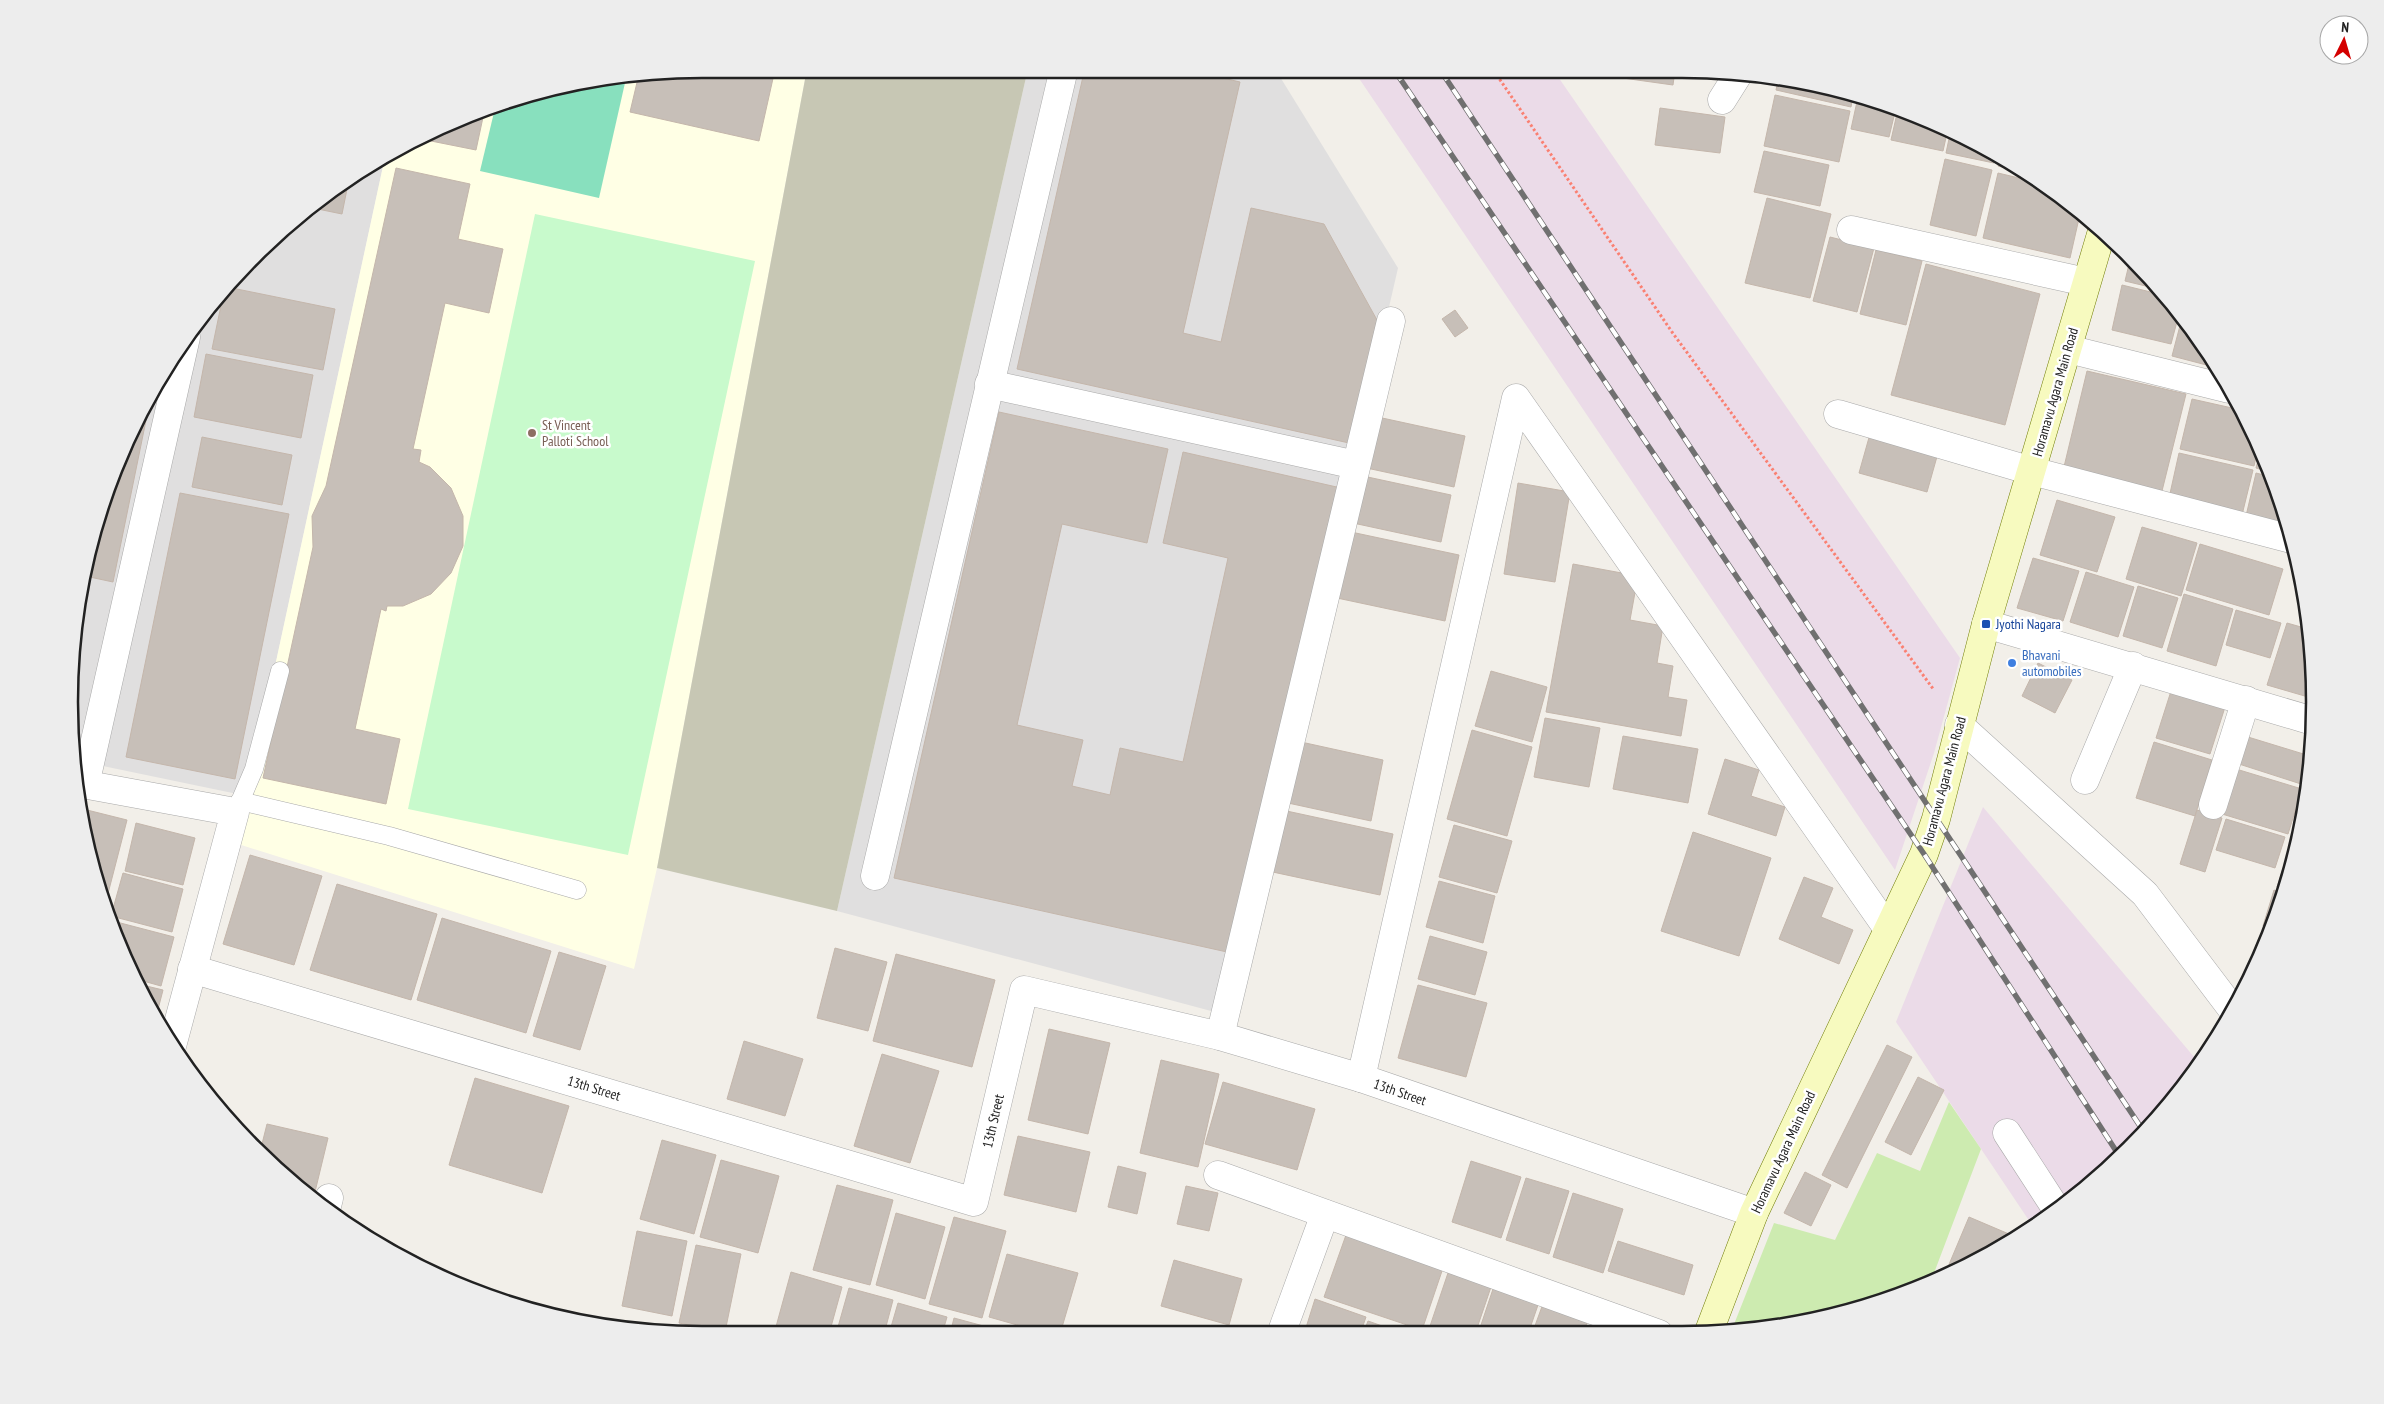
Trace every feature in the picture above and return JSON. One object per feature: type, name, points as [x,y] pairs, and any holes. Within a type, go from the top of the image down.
[{"type":"street","points":[[875,876],[1061,78]]},
{"type":"street","points":[[1722,100],[1735,80]]},
{"type":"street","points":[[1851,230],[2086,282]]},
{"type":"street","name":"Horamavu Agara Main Road","points":[[1711,1325],[1754,1213],[1924,854],[1986,624],[2100,238]]},
{"type":"street","points":[[1220,1036],[1391,321]]},
{"type":"street","points":[[2068,349],[2221,387]]},
{"type":"street","points":[[82,778],[181,358]]},
{"type":"street","points":[[989,384],[1356,465]]},
{"type":"street","points":[[1361,1078],[1516,398],[1888,929]]},
{"type":"street","points":[[1838,414],[2032,470],[2284,537]]},
{"type":"street","points":[[1986,624],[2306,719]]},
{"type":"street","points":[[2086,780],[2132,666]]},
{"type":"street","points":[[2213,804],[2246,700]]},
{"type":"street","points":[[1959,725],[2145,894],[2228,1004]]},
{"type":"street","points":[[83,784],[238,806],[175,1036]]},
{"type":"street","name":"13th Street","points":[[192,969],[974,1202],[1024,990],[1220,1036],[1361,1078],[1754,1213]]},
{"type":"street","points":[[2007,1133],[2053,1204]]},
{"type":"street","points":[[1218,1175],[1637,1326]]},
{"type":"street","points":[[1284,1326],[1326,1214]]},
{"type":"lane","points":[[280,671],[254,769],[238,806],[389,836],[577,890]]},
{"type":"path","points":[[1499,78],[1672,332],[1959,725]]},
{"type":"shaded area","name":"St Vincent Palloti School","points":[[805,78],[657,868],[634,969],[235,843],[247,796],[383,165],[463,125],[540,99],[580,89],[661,79]]},
{"type":"shaded area","points":[[805,78],[1026,78],[837,911],[657,868]]},
{"type":"shaded area","points":[[1026,78],[1281,78],[1398,268],[1226,1015],[837,911]]},
{"type":"shaded area","points":[[1359,78],[1559,78],[1960,658],[1934,753],[1895,870]]},
{"type":"shaded area","points":[[383,165],[247,796],[81,761],[78,702],[79,661],[89,580],[111,501],[125,463],[161,390],[183,355],[232,290],[260,260],[290,232],[322,207]]},
{"type":"shaded area","points":[[1983,807],[2195,1058],[2152,1114],[2124,1144],[2094,1172],[2029,1221],[1896,1022]]},
{"type":"green space","points":[[625,83],[599,198],[480,171],[494,114],[580,89]]},
{"type":"green space","points":[[535,214],[755,261],[628,855],[408,809]]},
{"type":"green space","points":[[1949,1102],[1981,1149],[1934,1273],[1883,1293],[1844,1305],[1804,1315],[1734,1324],[1774,1223],[1835,1240],[1877,1153],[1920,1171]]},
{"type":"building","points":[[773,78],[759,141],[630,112],[637,81],[661,79]]},
{"type":"building","points":[[1083,78],[1223,78],[1240,82],[1183,333],[1221,342],[1251,208],[1324,224],[1377,320],[1349,443],[1017,369]]},
{"type":"building","points":[[1623,78],[1674,78],[1673,85]]},
{"type":"building","points":[[1777,85],[1804,89],[1852,101],[1851,107],[1776,90]]},
{"type":"building","points":[[1775,95],[1850,111],[1839,162],[1764,146]]},
{"type":"building","points":[[1857,103],[1894,115],[1889,137],[1851,129]]},
{"type":"building","points":[[1660,108],[1725,117],[1720,153],[1655,145]]},
{"type":"building","points":[[1896,116],[1946,137],[1943,151],[1891,140]]},
{"type":"building","points":[[483,118],[476,150],[429,141]]},
{"type":"building","points":[[1949,138],[1994,161],[1994,163],[1946,153]]},
{"type":"building","points":[[1764,151],[1829,165],[1820,206],[1754,192]]},
{"type":"building","points":[[1945,159],[1992,170],[1976,236],[1930,225]]},
{"type":"building","points":[[396,168],[470,184],[458,239],[503,249],[489,313],[445,303],[413,449],[421,450],[419,462],[430,467],[451,488],[463,516],[463,546],[451,573],[431,594],[403,606],[387,606],[386,611],[381,609],[355,729],[400,739],[386,804],[263,778],[313,547],[312,516],[326,486]]},
{"type":"building","points":[[1998,173],[2022,179],[2079,220],[2070,258],[1983,238]]},
{"type":"building","points":[[347,189],[342,214],[319,209]]},
{"type":"building","points":[[1767,198],[1831,214],[1810,298],[1745,283]]},
{"type":"building","points":[[1830,237],[1874,248],[1857,312],[1813,301]]},
{"type":"building","points":[[1876,250],[1922,261],[1906,325],[1860,314]]},
{"type":"building","points":[[1926,264],[2040,294],[2005,425],[1891,395]]},
{"type":"building","points":[[2129,265],[2149,287],[2125,281]]},
{"type":"building","points":[[2122,285],[2154,293],[2177,322],[2171,344],[2112,330]]},
{"type":"building","points":[[234,288],[335,309],[323,370],[212,349],[221,304]]},
{"type":"building","points":[[1455,310],[1468,328],[1455,337],[1442,319]]},
{"type":"building","points":[[2180,326],[2207,365],[2172,356]]},
{"type":"building","points":[[206,354],[313,375],[301,438],[194,417]]},
{"type":"building","points":[[2087,371],[2186,394],[2161,495],[2063,471]]},
{"type":"building","points":[[2192,399],[2233,408],[2256,457],[2254,466],[2180,449]]},
{"type":"building","points":[[999,412],[1168,449],[1147,543],[1062,524],[1017,725],[1083,740],[1072,786],[1110,795],[1120,748],[1183,762],[1228,558],[1163,543],[1183,452],[1341,488],[1236,954],[894,878]]},
{"type":"building","points":[[1373,416],[1465,436],[1454,487],[1362,467]]},
{"type":"building","points":[[147,417],[113,582],[90,577],[111,501],[125,463]]},
{"type":"building","points":[[1870,434],[1938,453],[1927,492],[1859,473]]},
{"type":"building","points":[[202,437],[292,455],[282,505],[192,487]]},
{"type":"building","points":[[2179,453],[2253,470],[2242,515],[2169,498]]},
{"type":"building","points":[[2258,461],[2261,469],[2256,468]]},
{"type":"building","points":[[2256,473],[2263,475],[2280,523],[2246,516]]},
{"type":"building","points":[[1363,476],[1451,495],[1441,542],[1353,523]]},
{"type":"building","points":[[1518,483],[1570,492],[1555,582],[1504,574]]},
{"type":"building","points":[[180,493],[289,514],[235,779],[126,757]]},
{"type":"building","points":[[2057,500],[2115,517],[2097,572],[2040,555]]},
{"type":"building","points":[[2142,527],[2197,543],[2181,596],[2126,579]]},
{"type":"building","points":[[1351,532],[1459,555],[1445,621],[1337,598]]},
{"type":"building","points":[[2200,544],[2283,569],[2269,615],[2186,590]]},
{"type":"building","points":[[2033,558],[2079,571],[2063,621],[2017,608]]},
{"type":"building","points":[[1573,564],[1638,576],[1630,620],[1663,626],[1657,663],[1673,666],[1668,697],[1687,700],[1681,736],[1546,712]]},
{"type":"building","points":[[2086,572],[2134,587],[2118,637],[2070,622]]},
{"type":"building","points":[[2138,586],[2178,598],[2162,648],[2123,636]]},
{"type":"building","points":[[2184,594],[2233,609],[2216,666],[2167,651]]},
{"type":"building","points":[[2236,610],[2281,623],[2270,658],[2226,645]]},
{"type":"building","points":[[2287,623],[2302,627],[2306,696],[2267,685]]},
{"type":"building","points":[[2038,663],[2072,680],[2055,713],[2022,696]]},
{"type":"building","points":[[1491,671],[1547,687],[1532,742],[1475,726]]},
{"type":"building","points":[[2172,688],[2226,704],[2210,754],[2156,738]]},
{"type":"building","points":[[1545,718],[1600,728],[1589,787],[1534,777]]},
{"type":"building","points":[[1472,730],[1532,747],[1507,836],[1447,819]]},
{"type":"building","points":[[1623,736],[1698,749],[1688,803],[1613,789]]},
{"type":"building","points":[[2248,737],[2304,754],[2301,784],[2239,764]]},
{"type":"building","points":[[1301,742],[1383,760],[1371,821],[1288,803]]},
{"type":"building","points":[[2154,742],[2212,760],[2195,816],[2136,798]]},
{"type":"building","points":[[1725,759],[1759,770],[1751,796],[1785,807],[1776,836],[1708,814]]},
{"type":"building","points":[[2236,769],[2300,788],[2288,834],[2222,814]]},
{"type":"building","points":[[87,810],[127,820],[108,893],[99,864]]},
{"type":"building","points":[[1282,810],[1393,834],[1380,895],[1268,871]]},
{"type":"building","points":[[2197,810],[2222,818],[2205,872],[2180,864]]},
{"type":"building","points":[[2226,819],[2285,837],[2275,868],[2216,850]]},
{"type":"building","points":[[136,823],[195,838],[183,885],[125,871]]},
{"type":"building","points":[[1454,825],[1512,841],[1497,893],[1439,877]]},
{"type":"building","points":[[1693,832],[1771,858],[1739,956],[1661,931]]},
{"type":"building","points":[[250,855],[322,876],[294,965],[223,944]]},
{"type":"building","points":[[2287,857],[2278,887],[2277,887]]},
{"type":"building","points":[[123,873],[183,889],[172,932],[116,917],[113,909]]},
{"type":"building","points":[[1804,877],[1833,888],[1821,917],[1853,930],[1839,964],[1779,939]]},
{"type":"building","points":[[1439,881],[1495,896],[1483,943],[1426,927]]},
{"type":"building","points":[[337,884],[437,914],[411,1000],[310,970]]},
{"type":"building","points":[[2274,890],[2277,891],[2264,926]]},
{"type":"building","points":[[442,918],[551,951],[526,1033],[417,1000]]},
{"type":"building","points":[[118,922],[174,937],[161,986],[144,981]]},
{"type":"building","points":[[1430,936],[1487,952],[1475,995],[1418,979]]},
{"type":"building","points":[[835,948],[887,962],[868,1031],[817,1018]]},
{"type":"building","points":[[559,952],[606,966],[580,1050],[533,1036]]},
{"type":"building","points":[[896,954],[995,980],[972,1067],[873,1041]]},
{"type":"building","points":[[1418,985],[1487,1003],[1466,1077],[1398,1058]]},
{"type":"building","points":[[146,986],[163,990],[158,1009]]},
{"type":"building","points":[[1049,1029],[1110,1043],[1088,1134],[1028,1120]]},
{"type":"building","points":[[744,1041],[803,1059],[785,1116],[727,1099]]},
{"type":"building","points":[[1887,1045],[1912,1057],[1847,1188],[1822,1175]]},
{"type":"building","points":[[882,1054],[939,1071],[910,1163],[854,1146]]},
{"type":"building","points":[[1161,1060],[1219,1074],[1198,1167],[1140,1153]]},
{"type":"building","points":[[1918,1077],[1944,1090],[1911,1155],[1885,1142]]},
{"type":"building","points":[[475,1078],[569,1106],[542,1193],[449,1165]]},
{"type":"building","points":[[1223,1082],[1315,1109],[1297,1170],[1205,1144]]},
{"type":"building","points":[[267,1124],[328,1138],[315,1192],[290,1172],[262,1146]]},
{"type":"building","points":[[1018,1136],[1090,1152],[1076,1212],[1004,1195]]},
{"type":"building","points":[[662,1140],[716,1155],[694,1234],[640,1219]]},
{"type":"building","points":[[721,1160],[779,1176],[758,1253],[700,1237]]},
{"type":"building","points":[[1471,1161],[1521,1177],[1501,1238],[1452,1222]]},
{"type":"building","points":[[1118,1166],[1146,1173],[1137,1214],[1108,1207]]},
{"type":"building","points":[[1805,1172],[1831,1185],[1811,1226],[1784,1213]]},
{"type":"building","points":[[1526,1178],[1569,1191],[1549,1254],[1506,1240]]},
{"type":"building","points":[[837,1185],[893,1200],[870,1285],[813,1270]]},
{"type":"building","points":[[1186,1186],[1218,1193],[1209,1231],[1177,1224]]},
{"type":"building","points":[[1573,1193],[1623,1209],[1603,1273],[1553,1257]]},
{"type":"building","points":[[896,1213],[945,1227],[925,1299],[876,1285]]},
{"type":"building","points":[[954,1217],[1006,1231],[982,1318],[929,1304]]},
{"type":"building","points":[[1969,1217],[2009,1234],[1994,1243],[1948,1267]]},
{"type":"building","points":[[637,1231],[687,1241],[672,1316],[622,1306]]},
{"type":"building","points":[[1346,1235],[1443,1268],[1423,1326],[1410,1326],[1324,1297]]},
{"type":"building","points":[[1618,1241],[1693,1265],[1684,1295],[1608,1271]]},
{"type":"building","points":[[696,1245],[741,1254],[726,1326],[693,1326],[679,1323]]},
{"type":"building","points":[[1007,1254],[1078,1273],[1062,1326],[1021,1326],[989,1317]]},
{"type":"building","points":[[1174,1260],[1242,1279],[1229,1325],[1161,1306]]},
{"type":"building","points":[[1449,1270],[1492,1284],[1478,1326],[1430,1326]]},
{"type":"building","points":[[791,1272],[842,1287],[831,1326],[776,1326]]},
{"type":"building","points":[[1494,1286],[1539,1302],[1531,1326],[1481,1326]]},
{"type":"building","points":[[849,1288],[893,1300],[886,1326],[838,1326]]},
{"type":"building","points":[[1315,1299],[1366,1317],[1363,1326],[1307,1326]]},
{"type":"building","points":[[1544,1301],[1589,1317],[1586,1326],[1535,1326]]},
{"type":"building","points":[[898,1303],[947,1317],[944,1326],[891,1326]]},
{"type":"building","points":[[954,1318],[984,1326],[952,1326]]},
{"type":"building","points":[[1368,1321],[1382,1326],[1366,1326]]},
{"type":"building","points":[[1593,1322],[1605,1326],[1592,1326]]},
{"type":"railway","points":[[1400,78],[1924,854],[2116,1151]]},
{"type":"railway","points":[[1446,78],[2140,1126]]},
{"type":"place","name":"St Vincent Palloti School","points":[[532,433]]},
{"type":"place","name":"Jyothi Nagara","points":[[1986,624]]},
{"type":"place","name":"Bhavani automobiles","points":[[2012,663]]}]
